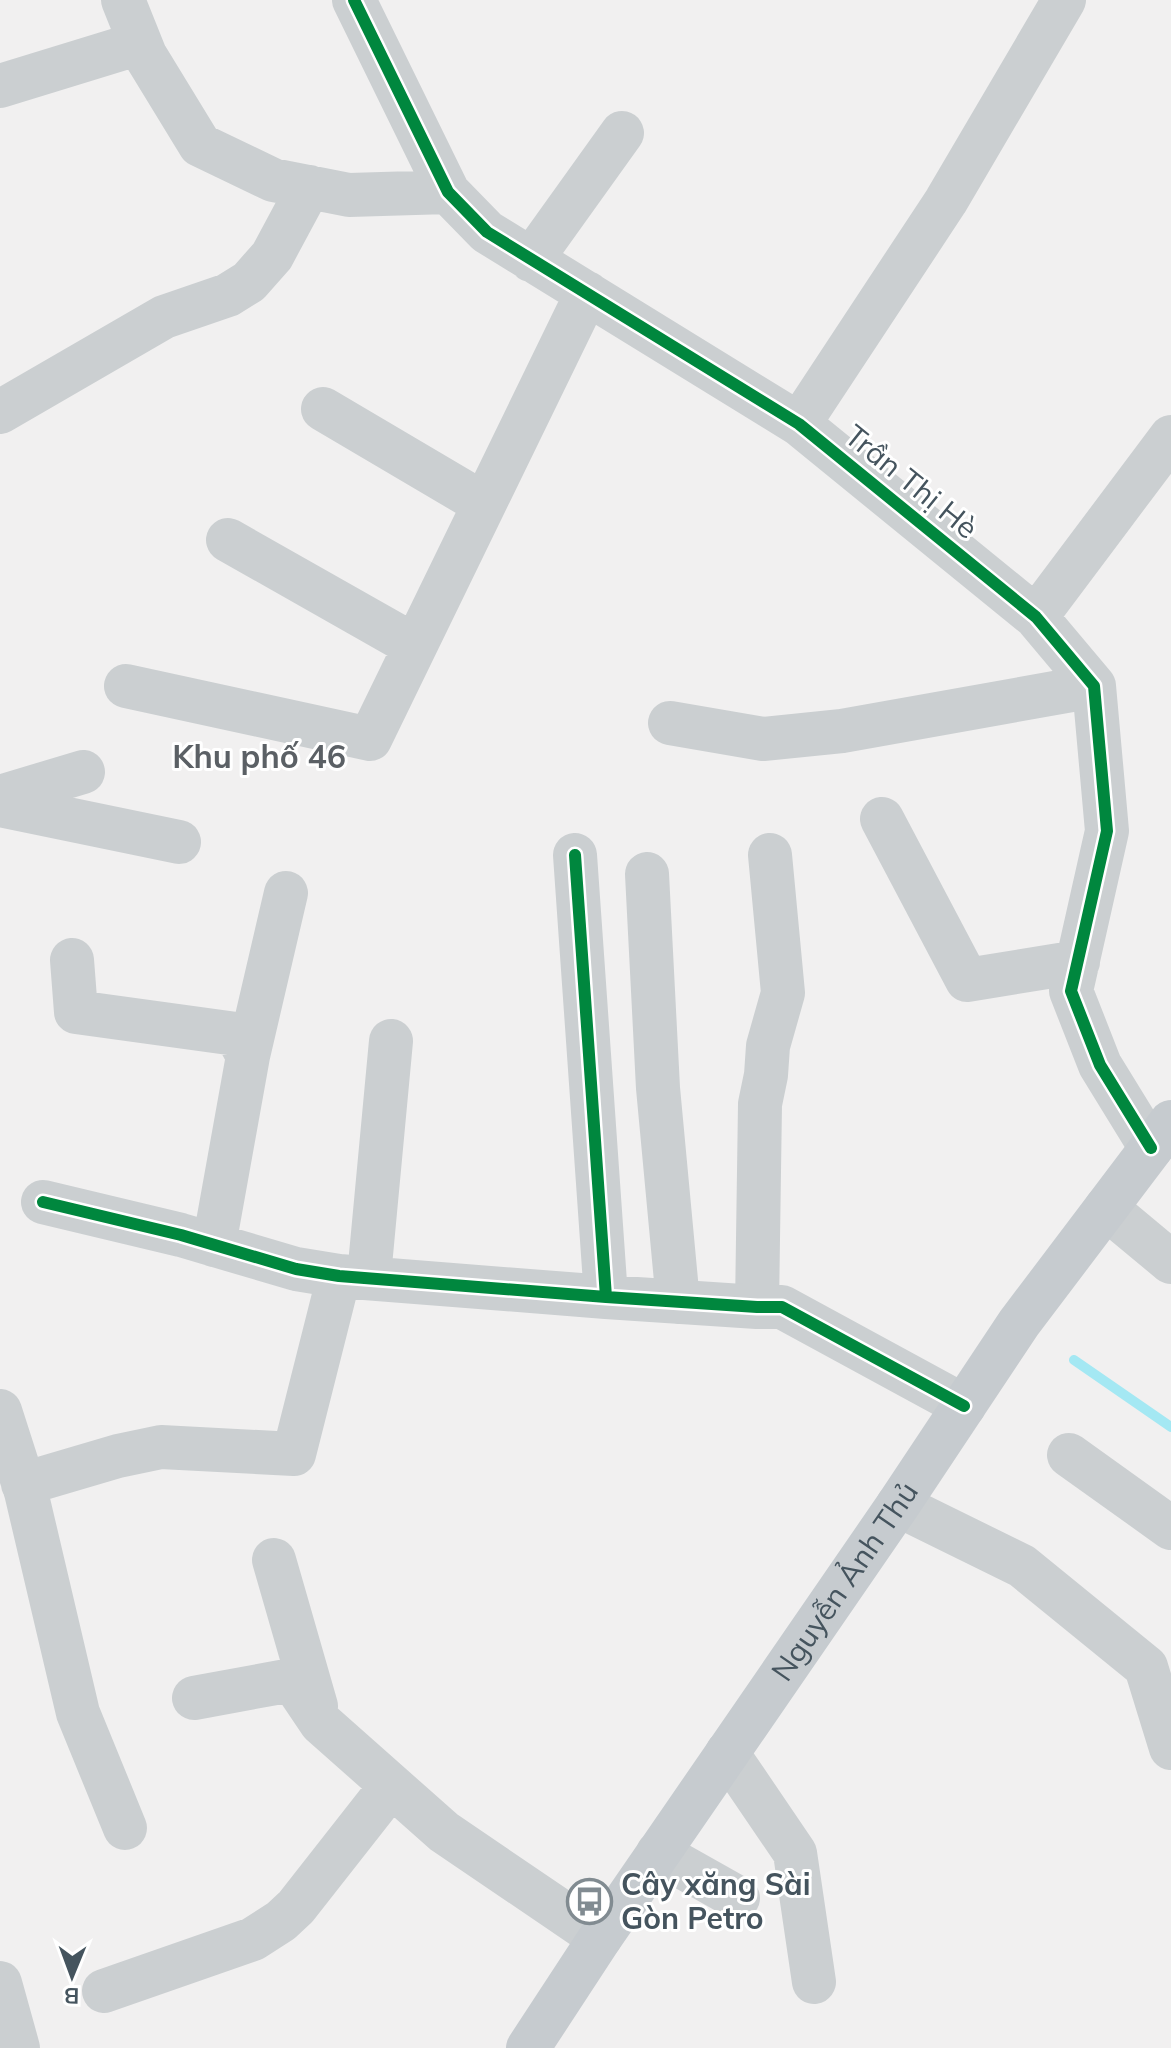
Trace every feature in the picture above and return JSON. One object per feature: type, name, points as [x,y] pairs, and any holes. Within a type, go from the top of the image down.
[{"type":"main road","name":"Nguyễn Ảnh Thủ","points":[[528,2048],[1019,1323],[1161,1135]]},
{"type":"street","points":[[123,0],[140,43],[200,145],[273,180],[349,195],[448,192]]},
{"type":"street","name":"Trần Thị Hè","points":[[354,0],[448,192],[487,232],[799,424],[1036,617],[1094,686]]},
{"type":"street","points":[[799,424],[946,201],[1064,0]]},
{"type":"street","points":[[0,86],[140,43]]},
{"type":"street","points":[[531,260],[622,133]]},
{"type":"street","points":[[0,412],[164,317],[228,295],[249,282],[272,256],[309,187]]},
{"type":"street","points":[[126,686],[370,739],[587,293]]},
{"type":"street","points":[[323,409],[484,504]]},
{"type":"street","points":[[1036,617],[1171,437]]},
{"type":"street","points":[[228,540],[415,646]]},
{"type":"street","points":[[670,723],[763,739],[842,731],[1094,686],[1107,831],[1071,991],[1100,1065],[1161,1135]]},
{"type":"street","points":[[0,797],[83,772]]},
{"type":"street","points":[[0,805],[179,842]]},
{"type":"street","points":[[882,819],[967,980],[1078,962]]},
{"type":"street","points":[[575,855],[606,1297]]},
{"type":"street","points":[[757,1307],[760,1104],[768,1046],[783,993],[770,855]]},
{"type":"street","points":[[647,874],[658,1088],[678,1302]]},
{"type":"street","points":[[214,1245],[248,1056],[286,893]]},
{"type":"street","points":[[72,960],[76,1012],[236,1034],[248,1056]]},
{"type":"street","points":[[23,1484],[118,1456],[161,1447],[294,1454],[354,1276],[391,1041]]},
{"type":"street","points":[[43,1202],[296,1269],[606,1297],[782,1307],[964,1406]]},
{"type":"street","points":[[1106,1208],[1171,1262]]},
{"type":"street","points":[[0,1411],[23,1484],[78,1713],[125,1828]]},
{"type":"street","points":[[1069,1455],[1171,1528]]},
{"type":"street","points":[[898,1505],[1022,1566],[1146,1667],[1171,1748]]},
{"type":"street","points":[[274,1560],[321,1723]]},
{"type":"street","points":[[194,1698],[292,1680],[321,1723],[444,1832],[600,1938]]},
{"type":"street","points":[[727,1753],[795,1853],[814,1982]]},
{"type":"street","points":[[104,1991],[253,1939],[281,1921],[296,1907],[391,1786]]},
{"type":"street","points":[[658,1853],[738,1898]]},
{"type":"street","points":[[0,1983],[18,2048]]},
{"type":"waterway","points":[[1074,1360],[1171,1427]]},
{"type":"cycle path","points":[[354,0],[448,192],[487,232],[799,424],[1036,617],[1094,686],[1107,831],[1071,991],[1100,1065],[1151,1148]]},
{"type":"cycle path","points":[[575,855],[606,1297]]},
{"type":"cycle path","points":[[43,1202],[181,1235],[296,1269],[339,1276],[782,1307],[964,1406]]},
{"type":"place","name":"Cây xăng Sài Gòn Petro","points":[[590,1902]]},
{"type":"district","name":"Khu phố 46","points":[[259,757]]}]
